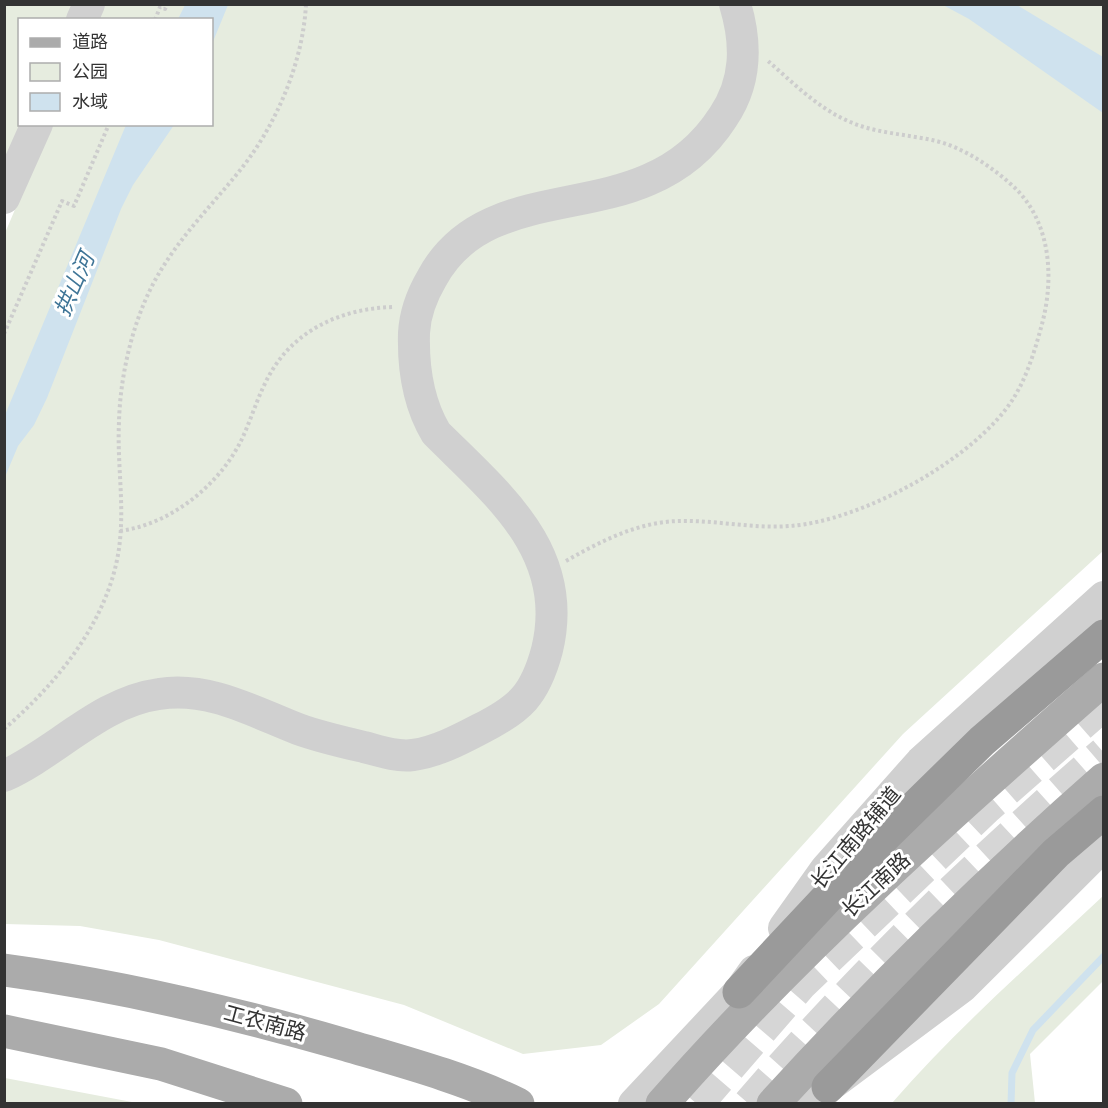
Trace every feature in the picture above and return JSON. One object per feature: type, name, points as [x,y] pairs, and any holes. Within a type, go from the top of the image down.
[{"type":"highway","points":[[739,992],[886,834],[982,741],[1104,636]]},
{"type":"highway","points":[[820,1095],[1056,853],[1104,812]]},
{"type":"main road","name":"长江南路","points":[[663,1104],[710,1050],[790,966],[956,810],[1104,679]]},
{"type":"main road","points":[[773,1104],[843,1028],[1057,820],[1104,779]]},
{"type":"main road","name":"工农南路","points":[[4,970],[93,982],[234,1013],[390,1058],[494,1092],[518,1104]]},
{"type":"main road","points":[[4,1031],[161,1064],[286,1104]]},
{"type":"street","points":[[83,18],[89,4]]},
{"type":"street","points":[[4,776],[93,720],[121,706],[159,694],[196,694],[222,699],[307,732],[392,754],[411,755],[433,751],[509,715],[524,702],[534,685],[546,651],[552,622],[553,597],[532,538],[517,516],[436,434],[427,418],[413,358],[418,310],[435,272],[449,253],[467,237],[518,212],[619,190],[648,181],[693,152],[715,130],[730,107],[741,80],[745,47],[735,4]]},
{"type":"street","points":[[4,198],[36,126]]},
{"type":"street","name":"长江南路辅道","points":[[634,1104],[739,992],[826,869],[921,762],[1104,597]]},
{"type":"street","points":[[820,1095],[962,987],[1104,845]]},
{"type":"path","points":[[156,18],[160,7],[165,9],[167,4]]},
{"type":"path","points":[[4,729],[48,689],[93,622],[111,582],[120,531],[119,422],[123,380],[134,334],[150,291],[166,262],[203,212],[239,172],[277,109],[302,42],[306,4]]},
{"type":"path","points":[[546,573],[585,550],[635,528],[676,521],[790,526],[838,519],[872,505],[924,476],[983,434],[1013,399],[1026,374],[1044,315],[1048,285],[1043,232],[1029,205],[1016,190],[988,167],[962,151],[934,140],[869,129],[848,121],[803,91],[759,54]]},
{"type":"path","points":[[4,334],[62,201],[74,206],[108,126]]},
{"type":"path","points":[[120,531],[167,515],[208,484],[240,442],[272,371],[291,348],[313,330],[345,313],[370,308],[418,310]]},
{"type":"green space","points":[[5,5],[76,5],[70,18],[18,18],[18,126],[24,126],[5,169]]},
{"type":"green space","points":[[104,5],[1103,5],[1103,551],[903,734],[659,1004],[601,1045],[523,1054],[404,1005],[159,940],[80,926],[5,924],[5,233],[51,126],[213,126],[213,18],[98,18]]},
{"type":"green space","points":[[1103,896],[1103,981],[1030,1054],[1035,1103],[892,1103],[968,1022]]},
{"type":"green space","points":[[5,1078],[132,1102],[137,1103],[5,1103]]},
{"type":"water","points":[[185,5],[228,5],[213,42],[213,18],[178,18]]},
{"type":"water","points":[[943,5],[1017,5],[1103,57],[1103,113],[969,19]]},
{"type":"water","name":"拱山河","points":[[126,126],[173,126],[133,185],[121,209],[47,398],[34,425],[18,446],[5,477],[5,415]]},
{"type":"waterway","points":[[1011,1104],[1012,1073],[1033,1030],[1104,956]]},
{"type":"tunnel","points":[[697,1104],[801,984],[987,807],[1104,704]]},
{"type":"tunnel","points":[[749,1104],[833,1011],[920,922],[1104,753]]}]
